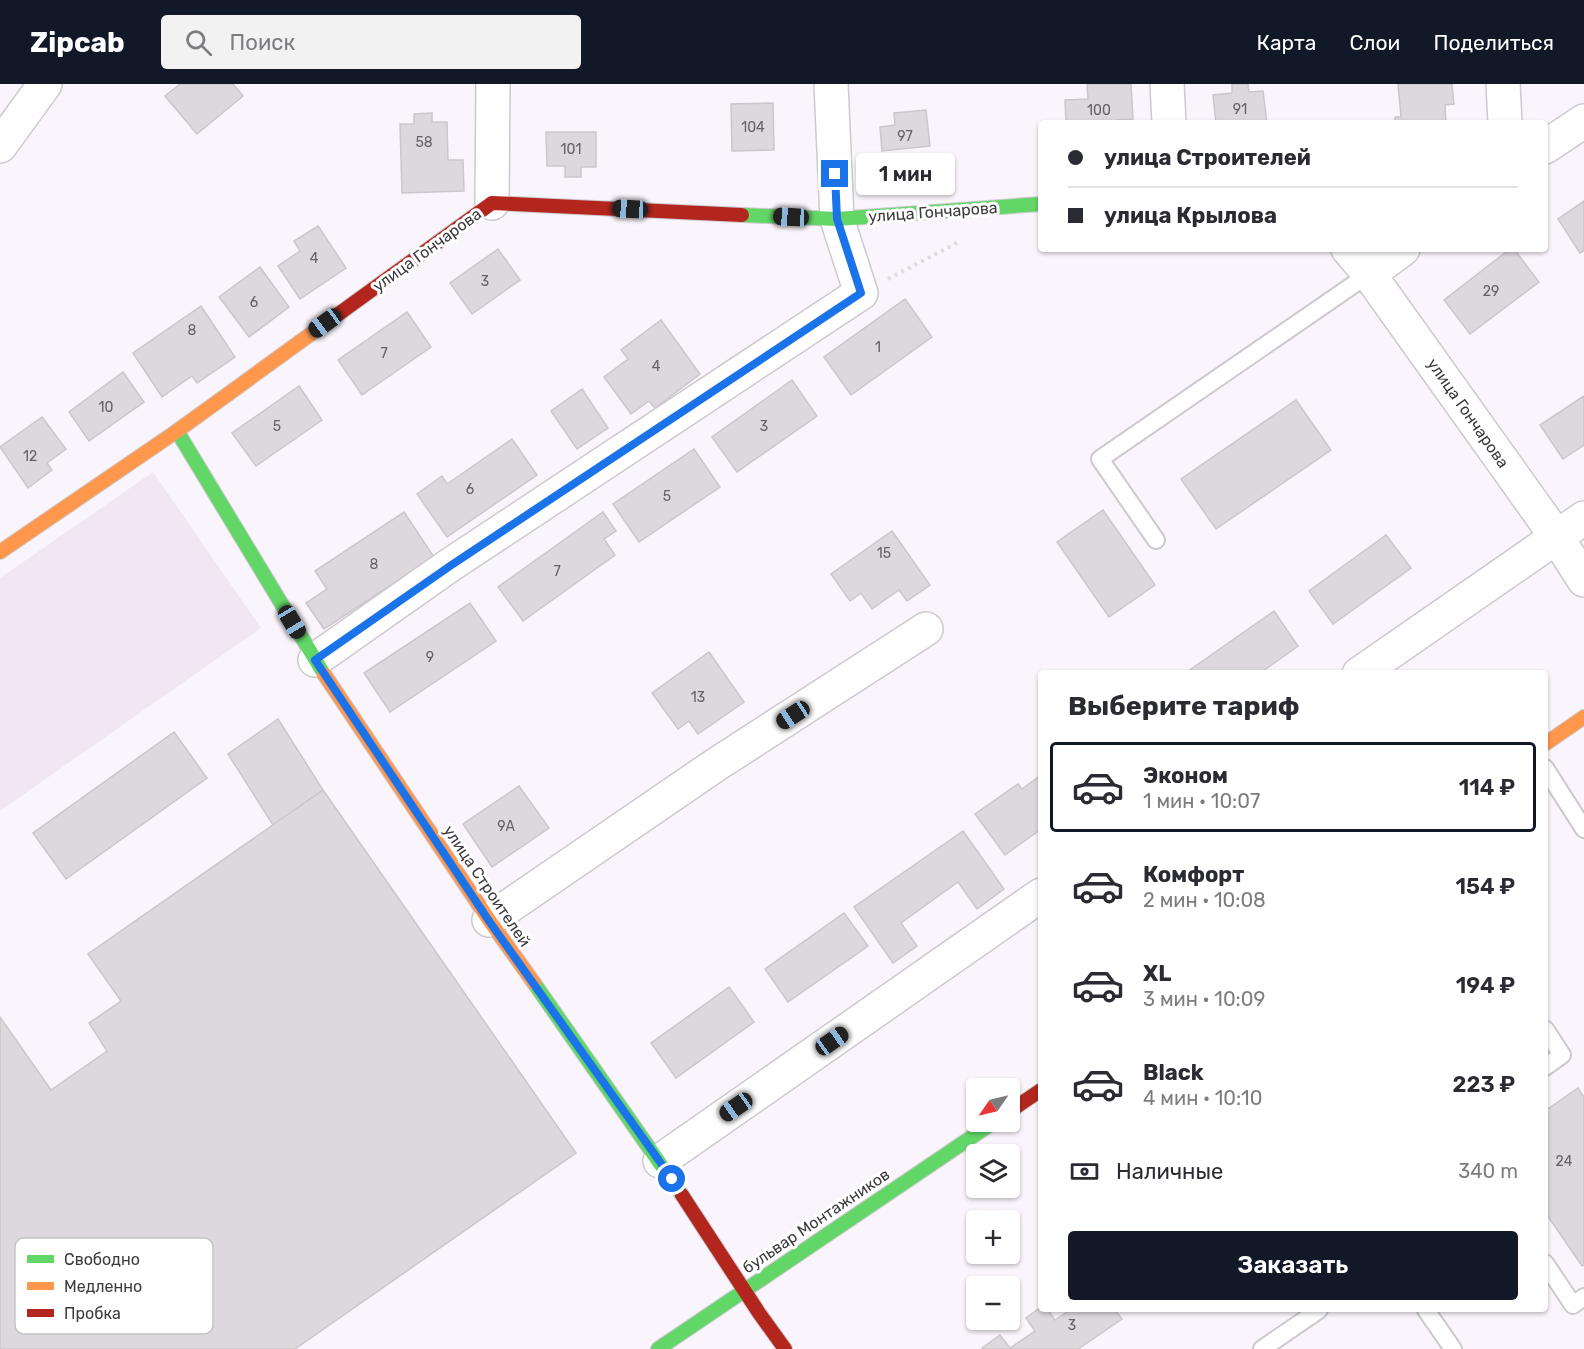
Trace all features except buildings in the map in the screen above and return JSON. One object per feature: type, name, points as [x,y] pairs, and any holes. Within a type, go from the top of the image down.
[{"type":"street","points":[[0,146],[45,84]]},
{"type":"street","points":[[492,203],[493,84]]},
{"type":"street","points":[[315,660],[460,559],[861,293],[837,219],[831,84]]},
{"type":"street","points":[[1167,84],[1169,120]]},
{"type":"street","points":[[1503,84],[1505,120]]},
{"type":"street","points":[[1548,145],[1584,121]]},
{"type":"street","name":"улица Гончарова","points":[[0,552],[177,430],[492,203],[837,219],[1038,204]]},
{"type":"street","name":"улица Гончарова","points":[[1351,252],[1369,273],[1556,536],[1584,580]]},
{"type":"street","points":[[1369,273],[1398,252]]},
{"type":"street","name":"улица Строителей","points":[[177,430],[315,660],[489,921],[660,1161],[786,1349]]},
{"type":"street","points":[[1365,670],[1584,518]]},
{"type":"street","points":[[489,921],[717,764],[926,629]]},
{"type":"street","points":[[1548,742],[1584,717]]},
{"type":"street","points":[[660,1161],[1038,897]]},
{"type":"street","points":[[1020,1104],[1038,1092]]},
{"type":"street","name":"бульвар Монтажников","points":[[658,1349],[979,1132]]},
{"type":"lane","points":[[1156,540],[1100,459],[1369,273]]},
{"type":"lane","points":[[1548,773],[1584,829]]},
{"type":"lane","points":[[1548,1034],[1562,1055],[1548,1065]]},
{"type":"lane","points":[[1548,1268],[1573,1305],[1584,1298]]},
{"type":"lane","points":[[1262,1349],[1316,1312]]},
{"type":"lane","points":[[1427,1312],[1453,1349]]},
{"type":"path","points":[[861,293],[968,238]]},
{"type":"shaded area","points":[[153,472],[261,628],[0,811],[0,578]]},
{"type":"traffic: fast","points":[[742,215],[837,219],[1038,204]]},
{"type":"traffic: fast","points":[[177,431],[324,674]]},
{"type":"traffic: fast","points":[[534,983],[682,1195]]},
{"type":"traffic: fast","points":[[658,1349],[979,1132]]},
{"type":"traffic: slow","points":[[0,552],[177,431],[333,318]]},
{"type":"traffic: slow","points":[[324,674],[489,920],[534,983]]},
{"type":"traffic: slow","points":[[1548,742],[1584,717]]},
{"type":"traffic: jam","points":[[333,318],[492,203],[742,215]]},
{"type":"traffic: jam","points":[[1020,1104],[1038,1092]]},
{"type":"traffic: jam","points":[[682,1195],[785,1349]]},
{"type":"route","points":[[672,1179],[489,921],[315,660],[450,566],[861,293],[837,219],[835,174]]}]
